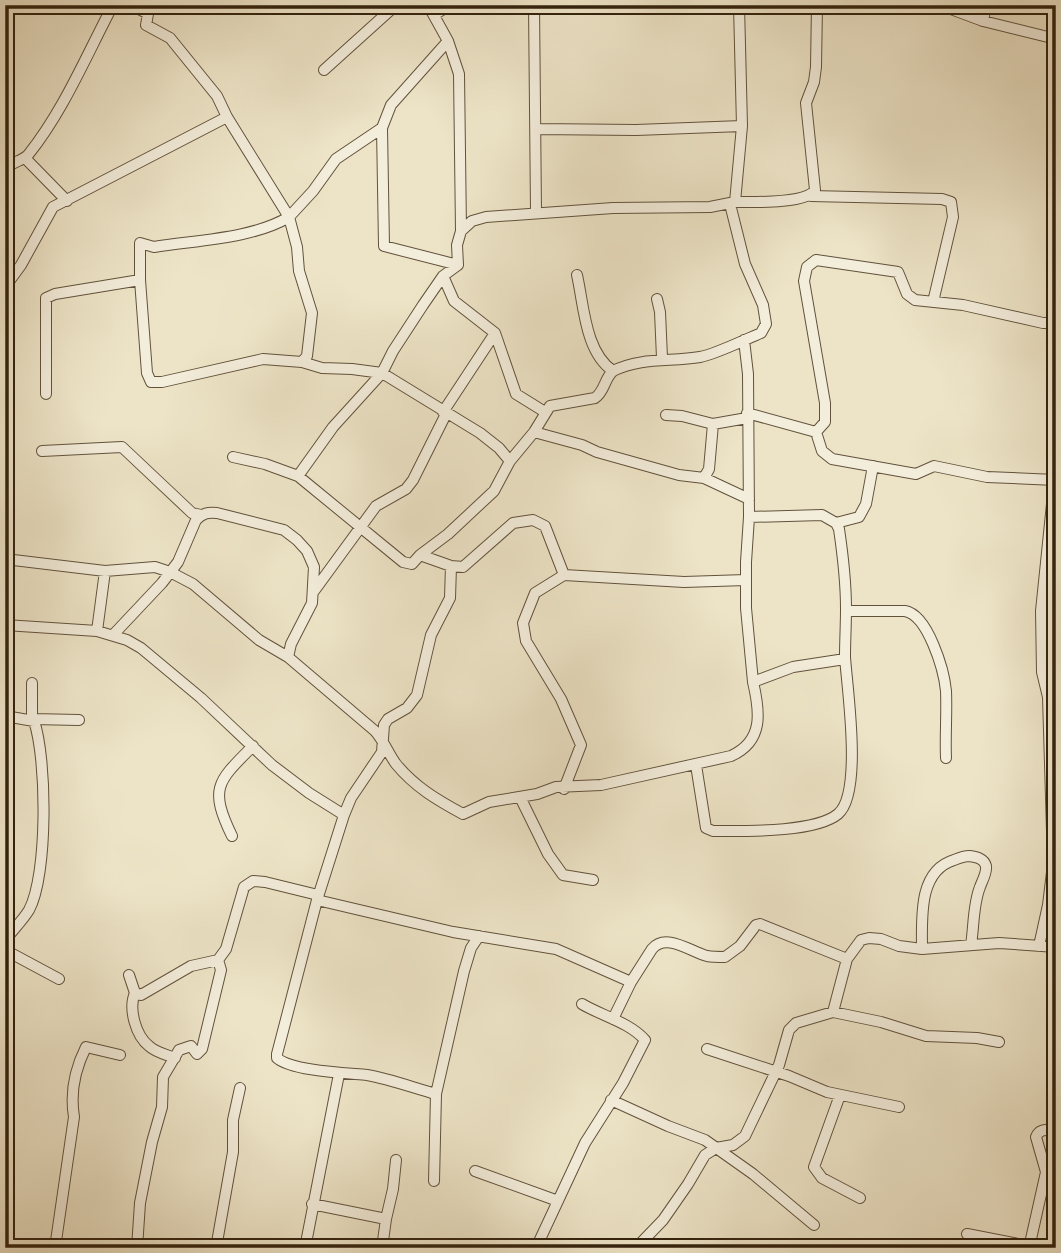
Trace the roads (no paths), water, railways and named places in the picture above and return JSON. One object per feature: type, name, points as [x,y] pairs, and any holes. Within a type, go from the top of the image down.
[{"type":"street","points":[[5,169],[25,158],[64,104],[75,77],[113,5]]},
{"type":"street","points":[[132,5],[148,14],[146,25],[170,38],[217,96],[289,218],[297,247],[299,271],[312,313],[307,356],[302,362]]},
{"type":"street","points":[[324,70],[396,5]]},
{"type":"street","points":[[298,476],[333,427],[382,373],[393,351],[443,276],[457,264],[457,245],[461,231],[459,74],[448,41],[428,5]]},
{"type":"street","points":[[434,15],[450,5]]},
{"type":"street","points":[[534,5],[536,212]]},
{"type":"street","points":[[233,457],[265,464],[298,476],[402,562],[412,565],[494,491],[510,461],[534,432],[545,412],[554,404],[595,398],[601,394],[608,375],[633,364],[662,358],[699,357],[761,333],[766,324],[762,305],[743,254],[732,203],[742,126],[739,5]]},
{"type":"street","points":[[811,196],[815,186],[806,103],[816,67],[817,5]]},
{"type":"street","points":[[940,5],[983,20],[1056,39]]},
{"type":"street","points":[[983,20],[986,5]]},
{"type":"street","points":[[448,41],[391,104],[382,128],[384,246],[457,264]]},
{"type":"street","points":[[6,285],[21,265],[54,207],[227,117]]},
{"type":"street","points":[[537,129],[636,130],[742,126]]},
{"type":"street","points":[[382,128],[336,159],[289,218],[279,223],[244,234],[154,247],[140,243],[147,373],[151,382],[162,382],[263,359],[382,373],[480,433],[510,461]]},
{"type":"street","points":[[25,158],[67,201]]},
{"type":"street","points":[[461,231],[472,221],[486,217],[536,212],[710,207],[811,196],[942,199],[951,202],[953,217],[933,302]]},
{"type":"street","points":[[816,432],[825,422],[825,403],[804,282],[807,267],[816,260],[893,270],[900,274],[911,298],[963,305],[1043,323],[1056,323]]},
{"type":"street","points":[[577,275],[592,343],[599,359],[613,371]]},
{"type":"street","points":[[443,276],[454,301],[495,333],[516,394],[545,412]]},
{"type":"street","points":[[46,394],[46,298],[55,294],[140,280]]},
{"type":"street","points":[[657,299],[662,358]]},
{"type":"street","points":[[446,414],[443,412],[495,333]]},
{"type":"street","points":[[5,559],[105,571],[155,567],[193,584],[259,640],[288,657],[383,740],[395,762],[416,786],[432,798],[463,814],[489,802],[556,787],[564,789],[601,785],[731,756],[744,750],[749,744],[756,730],[758,715],[746,608],[749,499],[748,374],[744,340]]},
{"type":"street","points":[[313,592],[376,506],[406,489],[413,480],[446,414]]},
{"type":"street","points":[[666,415],[713,424],[747,416],[816,432]]},
{"type":"street","points":[[704,478],[709,469],[713,424]]},
{"type":"street","points":[[534,432],[582,445],[597,453],[679,475],[704,478],[749,499]]},
{"type":"street","points":[[816,432],[822,451],[828,457],[916,474],[934,466],[987,477],[1056,480]]},
{"type":"street","points":[[42,451],[122,447],[192,513],[201,515]]},
{"type":"street","points":[[749,517],[822,515],[836,523],[859,517],[866,504],[873,466]]},
{"type":"street","points":[[1039,946],[1053,864],[1053,761],[1041,643],[1044,578],[1052,504],[1056,491]]},
{"type":"street","points":[[113,635],[178,562],[196,520],[209,512],[217,513],[284,530],[306,551],[314,567],[312,603],[291,644],[288,657]]},
{"type":"street","points":[[420,555],[451,566],[463,567],[513,523],[533,520],[545,526],[564,575]]},
{"type":"street","points":[[696,765],[706,828],[709,831],[771,831],[823,822],[837,815],[847,800],[851,762],[851,705],[845,659],[843,557],[836,523]]},
{"type":"street","points":[[436,1094],[369,1076],[286,1065],[277,1058],[279,1041],[317,897],[344,816],[351,798],[382,752],[384,725],[388,719],[407,708],[417,695],[431,635],[450,598],[451,566]]},
{"type":"street","points":[[97,631],[105,571]]},
{"type":"street","points":[[564,789],[581,745],[561,699],[526,641],[523,623],[535,593],[564,575],[684,582],[746,580]]},
{"type":"street","points":[[846,611],[905,611],[911,612],[919,619],[930,638],[943,675],[946,692],[946,758]]},
{"type":"street","points":[[5,625],[97,631],[141,648],[201,698],[272,765],[344,816]]},
{"type":"street","points":[[753,682],[793,667],[845,659]]},
{"type":"street","points":[[5,940],[30,909],[38,877],[44,794],[37,732],[32,719],[32,683]]},
{"type":"street","points":[[5,716],[79,720]]},
{"type":"street","points":[[232,836],[223,818],[217,796],[226,775],[253,746]]},
{"type":"street","points":[[520,797],[548,855],[563,875],[593,880]]},
{"type":"street","points":[[922,949],[928,881],[942,864],[967,856],[981,858],[987,870],[977,894],[971,945]]},
{"type":"street","points":[[135,993],[141,995],[191,966],[218,960],[226,949],[244,887],[253,881],[453,932],[545,952],[556,949],[631,982]]},
{"type":"street","points":[[613,1019],[631,982],[655,944],[670,943],[705,955],[725,957],[740,946],[755,925],[760,924],[847,958]]},
{"type":"street","points":[[433,1181],[436,1094],[464,971],[471,948],[479,936]]},
{"type":"street","points":[[833,1012],[847,958],[856,944],[869,938],[922,949],[999,943],[1056,947]]},
{"type":"street","points":[[5,950],[59,979]]},
{"type":"street","points":[[137,1248],[140,1203],[162,1107],[163,1077],[179,1050],[191,1046],[197,1054],[202,1049],[222,970],[218,960]]},
{"type":"street","points":[[129,975],[135,993],[132,1000],[137,1032],[149,1047],[175,1058]]},
{"type":"street","points":[[536,1248],[585,1143],[645,1040],[628,1026],[582,1004]]},
{"type":"street","points":[[636,1248],[663,1220],[705,1155],[716,1148],[733,1145],[745,1136],[776,1072],[789,1030],[796,1023],[833,1012],[926,1036],[977,1038],[999,1042]]},
{"type":"street","points":[[55,1248],[75,1117],[72,1101],[76,1073],[86,1047],[120,1055]]},
{"type":"street","points":[[707,1049],[840,1095],[899,1107]]},
{"type":"street","points":[[5,1068],[5,1076]]},
{"type":"street","points":[[304,1248],[339,1073]]},
{"type":"street","points":[[216,1248],[233,1152],[233,1120],[240,1088]]},
{"type":"street","points":[[840,1095],[814,1167],[822,1178],[860,1198]]},
{"type":"street","points":[[611,1100],[705,1140],[753,1174],[814,1225]]},
{"type":"street","points":[[967,1234],[1032,1247],[1051,1172],[1036,1137],[1044,1130],[1056,1130]]},
{"type":"street","points":[[382,1248],[396,1160]]},
{"type":"street","points":[[475,1171],[558,1201]]},
{"type":"street","points":[[312,1204],[386,1219]]}]
